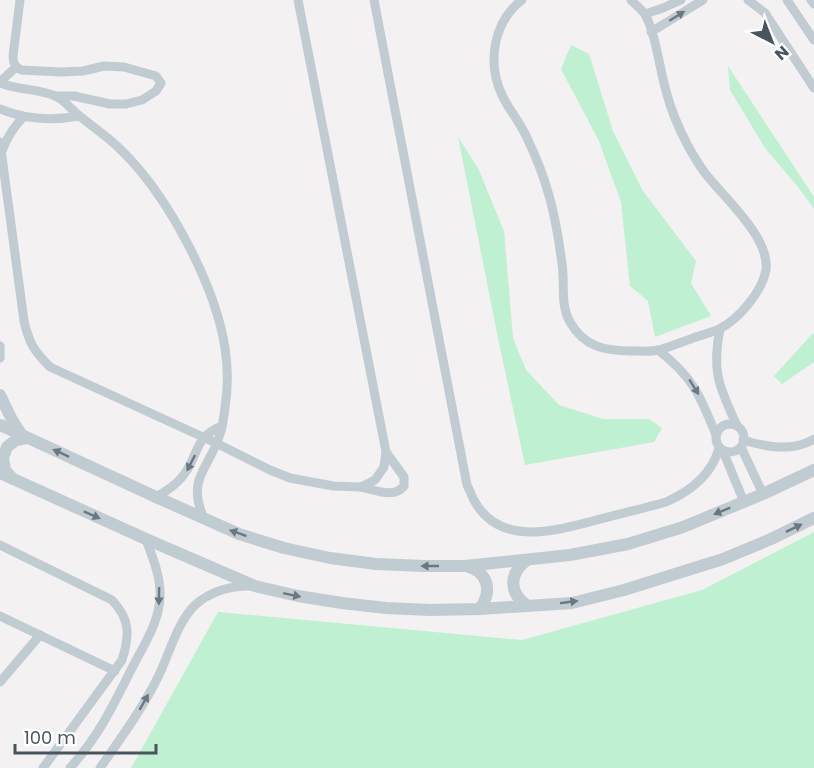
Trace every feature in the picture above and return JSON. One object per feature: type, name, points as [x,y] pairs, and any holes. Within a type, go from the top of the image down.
[{"type":"street","points":[[19,69],[13,63],[13,56],[20,0]]},
{"type":"street","points":[[297,0],[386,452],[384,467],[375,480],[361,487]]},
{"type":"street","points":[[374,0],[467,485],[475,503],[488,518],[504,528],[523,532],[547,532],[666,502],[680,496],[702,479],[721,449]]},
{"type":"street","points":[[522,0],[506,18],[497,36],[493,55],[495,75],[501,93],[537,158],[546,183],[554,210],[563,267],[564,301],[569,320],[580,336],[596,347],[615,351],[658,350],[720,329],[749,303],[761,287],[766,269],[764,250],[756,234],[704,171],[688,146],[666,92],[645,14],[631,0]]},
{"type":"street","points":[[645,14],[681,0]]},
{"type":"street","points":[[651,32],[703,0]]},
{"type":"street","points":[[748,0],[765,13],[814,88]]},
{"type":"street","points":[[787,0],[814,40]]},
{"type":"street","points":[[811,0],[814,4]]},
{"type":"street","points":[[0,82],[19,69],[61,72],[114,66],[156,76],[161,83],[156,91],[142,100],[126,104],[110,104],[74,96],[56,96]]},
{"type":"street","points":[[17,88],[19,69]]},
{"type":"street","points":[[0,82],[56,96],[121,150],[140,170],[174,220],[196,261],[219,320],[225,349],[227,378],[222,426],[197,486],[198,506],[204,519]]},
{"type":"street","points":[[0,109],[23,117],[42,120],[79,116]]},
{"type":"street","points":[[23,117],[1,147],[28,340],[37,354],[50,367],[290,478],[333,486],[361,487],[391,494],[400,492],[404,486],[404,477],[386,452]]},
{"type":"street","points":[[720,329],[716,348],[716,368],[720,387],[736,426],[742,432],[742,443],[763,494]]},
{"type":"street","points":[[0,346],[0,358]]},
{"type":"street","points":[[658,350],[675,363],[689,379],[700,397],[716,435],[717,444],[744,502]]},
{"type":"street","points":[[0,395],[12,420],[24,437]]},
{"type":"street","points":[[0,425],[239,534],[284,548],[330,558],[423,567],[465,566],[527,560],[628,544],[683,527],[814,470]]},
{"type":"street","points":[[716,435],[726,425],[736,426]]},
{"type":"street","points":[[156,497],[181,479],[191,464],[203,437],[222,426]]},
{"type":"street","points":[[13,479],[5,470],[3,458],[7,447],[24,437]]},
{"type":"street","points":[[742,443],[765,447],[788,447],[814,439]]},
{"type":"street","points":[[721,449],[733,452],[742,443]]},
{"type":"street","points":[[0,473],[255,586],[309,598],[386,608],[480,609],[572,603],[624,590],[723,559],[814,518]]},
{"type":"street","points":[[70,768],[87,749],[107,718],[159,612],[158,575],[146,539]]},
{"type":"street","points":[[0,544],[112,600],[121,610],[126,622],[128,635],[124,654],[115,671],[43,768]]},
{"type":"street","points":[[527,560],[515,572],[513,588],[521,602],[528,606]]},
{"type":"street","points":[[465,566],[474,568],[482,574],[486,582],[488,592],[486,601],[480,609]]},
{"type":"street","points":[[99,768],[130,726],[158,676],[182,623],[195,606],[213,593],[233,586],[255,586]]},
{"type":"street","points":[[0,616],[115,671]]},
{"type":"street","points":[[0,682],[40,636]]},
{"type":"green space","points":[[571,45],[589,54],[613,131],[643,191],[696,261],[691,283],[711,316],[655,337],[648,301],[630,286],[621,202],[599,141],[561,69]]},
{"type":"green space","points":[[728,66],[814,197],[814,209],[765,148],[730,90]]},
{"type":"green space","points":[[458,137],[478,168],[504,231],[513,338],[526,370],[559,405],[603,419],[649,419],[662,428],[654,442],[525,465]]},
{"type":"green space","points":[[814,332],[814,362],[782,384],[774,376]]},
{"type":"green space","points":[[814,532],[814,768],[131,768],[218,612],[522,640],[702,590]]}]
